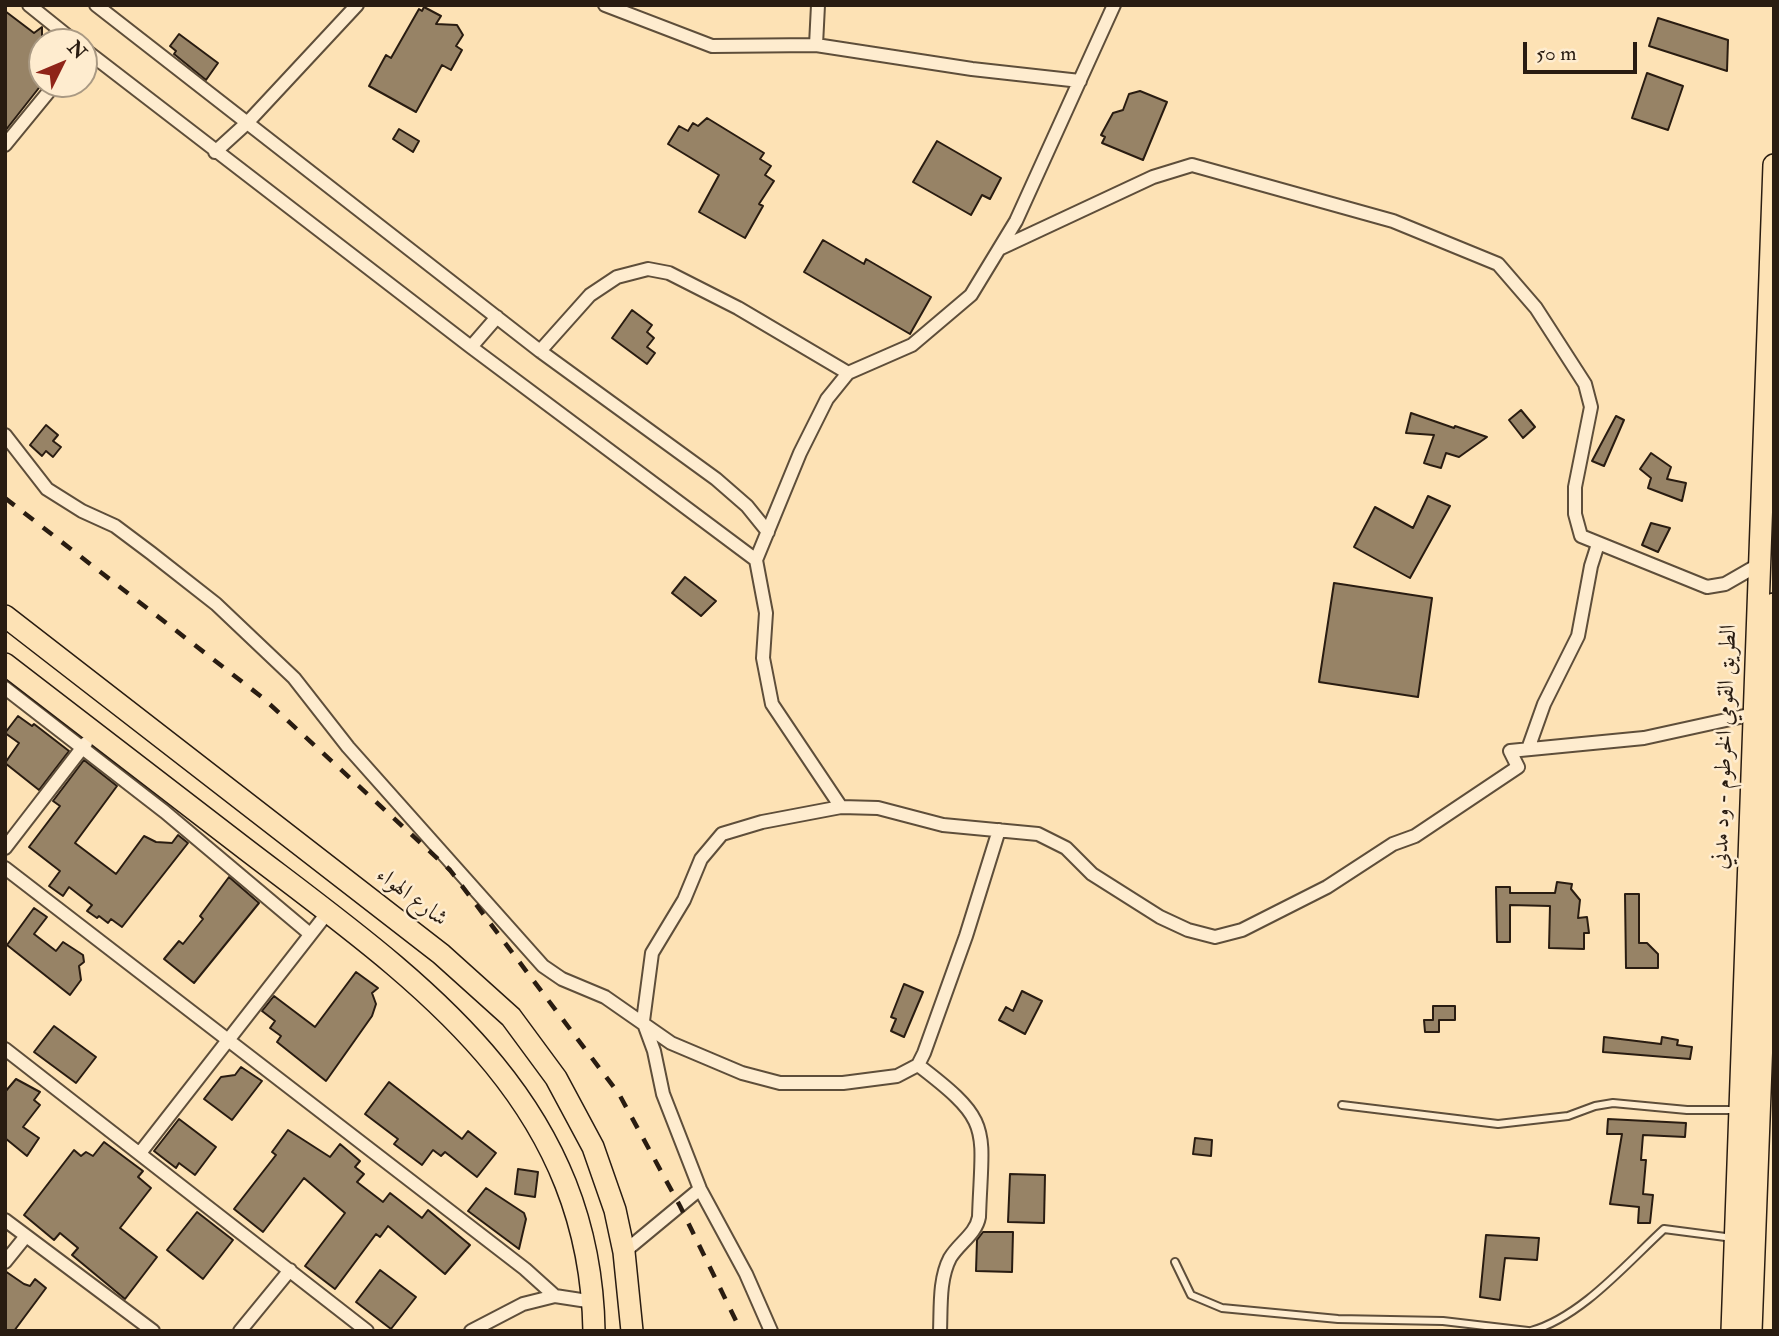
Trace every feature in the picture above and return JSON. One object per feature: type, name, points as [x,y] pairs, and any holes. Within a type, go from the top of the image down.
[{"type":"main road","name":"الطريق القومي الخرطوم - ود مدني","points":[[1751,1331],[1767,714],[1758,565],[1774,165]]},
{"type":"main road","name":"الطريق القومي الخرطوم - ود مدني","points":[[1732,1331],[1741,1110],[1774,604]]},
{"type":"main road","name":"شارع الهواء","points":[[5,616],[235,792],[479,988],[511,1017],[556,1078],[593,1147],[615,1210],[624,1252],[632,1331]]},
{"type":"main road","points":[[5,664],[89,740],[328,912],[451,1014],[484,1049],[516,1090],[560,1169],[576,1208],[594,1302],[594,1331]]},
{"type":"main road","points":[[560,1169],[593,1147]]},
{"type":"street","points":[[29,5],[58,28]]},
{"type":"street","points":[[96,5],[540,351],[716,479],[747,506],[768,532]]},
{"type":"street","points":[[215,152],[248,122],[358,5]]},
{"type":"street","points":[[605,5],[712,46],[816,45],[972,69],[1080,81]]},
{"type":"street","points":[[816,45],[818,5]]},
{"type":"street","points":[[841,807],[772,704],[764,658],[766,613],[756,560],[800,453],[827,399],[848,373],[912,345],[971,295],[1016,221],[1114,5]]},
{"type":"street","points":[[98,61],[471,347],[756,560]]},
{"type":"street","points":[[5,145],[44,98]]},
{"type":"street","points":[[1001,247],[1153,177],[1192,165],[1393,221],[1498,264],[1536,308],[1585,384],[1591,407],[1574,487],[1575,514],[1581,536],[1707,587],[1725,584],[1758,565]]},
{"type":"street","points":[[540,351],[590,295],[617,277],[648,269],[669,273],[738,308],[848,373]]},
{"type":"street","points":[[471,347],[497,317]]},
{"type":"street","points":[[5,435],[47,489],[72,506],[115,526],[151,553],[216,604],[294,678],[348,747],[489,903],[534,957],[562,979],[605,997],[671,1043],[706,1060],[780,1083],[868,1081],[897,1076],[918,1065],[944,1001],[999,830]]},
{"type":"street","points":[[1528,749],[1544,704],[1578,636],[1591,566],[1598,544]]},
{"type":"street","points":[[5,688],[89,740],[310,934]]},
{"type":"street","points":[[771,1331],[746,1274],[700,1189],[663,1094],[654,1051],[643,1021],[652,953],[684,900],[701,859],[722,834],[741,827],[841,807],[878,808],[943,825],[1038,834],[1066,848],[1092,874],[1160,917],[1188,930],[1215,937],[1242,930],[1327,887],[1393,844],[1415,836],[1518,767],[1510,751],[1644,738],[1767,714]]},
{"type":"street","points":[[5,848],[89,740]]},
{"type":"street","points":[[5,869],[525,1269],[555,1296]]},
{"type":"street","points":[[140,1153],[328,912]]},
{"type":"street","points":[[8,1057],[140,1153],[367,1331]]},
{"type":"street","points":[[918,1065],[962,1100],[981,1128],[979,1217],[972,1233],[949,1259],[943,1276],[940,1331]]},
{"type":"street","points":[[624,1252],[700,1189]]},
{"type":"street","points":[[5,1220],[153,1331]]},
{"type":"street","points":[[5,1262],[26,1236]]},
{"type":"street","points":[[240,1331],[290,1270]]},
{"type":"street","points":[[471,1331],[484,1328],[523,1304],[555,1296],[594,1302]]},
{"type":"lane","points":[[1342,1105],[1498,1124],[1568,1116],[1595,1105],[1614,1103],[1688,1110],[1741,1110]]},
{"type":"lane","points":[[1175,1262],[1191,1295],[1222,1308],[1338,1319],[1443,1321],[1529,1331],[1554,1325],[1574,1311],[1664,1229],[1735,1238]]},
{"type":"building","points":[[424,7],[441,16],[436,24],[457,25],[463,35],[456,46],[462,50],[451,70],[442,65],[416,112],[369,86],[386,55],[391,58],[419,9],[422,11]]},
{"type":"building","points":[[5,11],[28,28],[28,98],[31,98],[5,131]]},
{"type":"building","points":[[1658,18],[1728,40],[1727,71],[1649,46]]},
{"type":"building","points":[[179,34],[218,63],[206,80],[174,54],[176,51],[170,46]]},
{"type":"building","points":[[1647,73],[1683,86],[1668,130],[1632,118]]},
{"type":"building","points":[[1140,91],[1167,102],[1143,160],[1102,143],[1105,137],[1101,135],[1113,113],[1123,110],[1129,94]]},
{"type":"building","points":[[707,118],[764,153],[760,159],[771,166],[765,175],[774,181],[759,204],[763,206],[745,238],[699,212],[719,175],[668,144],[679,126],[688,131],[693,123],[698,126]]},
{"type":"building","points":[[399,129],[419,141],[413,152],[393,139]]},
{"type":"building","points":[[937,141],[1001,178],[990,199],[982,195],[971,215],[913,182]]},
{"type":"building","points":[[823,240],[864,264],[866,259],[931,297],[910,334],[804,272]]},
{"type":"building","points":[[632,310],[652,325],[647,332],[654,338],[647,347],[655,353],[647,364],[612,338]]},
{"type":"building","points":[[1521,410],[1535,427],[1523,438],[1509,420]]},
{"type":"building","points":[[1411,413],[1487,437],[1459,457],[1446,453],[1441,468],[1430,465],[1424,463],[1434,435],[1406,433]]},
{"type":"building","points":[[1616,416],[1624,420],[1604,466],[1592,461]]},
{"type":"building","points":[[46,425],[58,435],[53,441],[61,447],[53,457],[46,451],[42,456],[30,445]]},
{"type":"building","points":[[1651,453],[1671,467],[1667,479],[1686,483],[1682,501],[1648,488],[1651,478],[1640,469]]},
{"type":"building","points":[[1428,496],[1450,506],[1410,578],[1354,547],[1375,507],[1413,528]]},
{"type":"building","points":[[1651,523],[1670,528],[1658,552],[1642,545]]},
{"type":"building","points":[[685,577],[716,601],[701,616],[672,593]]},
{"type":"building","points":[[1334,583],[1432,598],[1418,697],[1319,682]]},
{"type":"building","points":[[18,716],[32,726],[34,724],[69,751],[39,790],[5,763],[19,743],[5,733]]},
{"type":"building","points":[[84,760],[117,786],[75,843],[116,874],[144,836],[156,842],[172,843],[178,835],[188,843],[122,927],[111,919],[108,923],[87,911],[92,905],[69,887],[63,896],[49,886],[60,871],[29,847],[60,806],[53,801]]},
{"type":"building","points":[[229,877],[259,903],[194,983],[164,959],[179,941],[183,944],[203,919],[200,916]]},
{"type":"building","points":[[1557,882],[1572,884],[1571,889],[1580,900],[1578,918],[1587,917],[1589,933],[1584,933],[1584,949],[1549,948],[1550,906],[1510,905],[1510,942],[1497,942],[1496,887],[1510,887],[1510,893],[1555,893]]},
{"type":"building","points":[[1625,894],[1639,894],[1639,943],[1647,943],[1658,954],[1658,968],[1626,968]]},
{"type":"building","points":[[34,908],[47,917],[34,934],[56,951],[63,942],[83,955],[84,962],[79,966],[81,980],[70,995],[7,945]]},
{"type":"building","points":[[356,972],[378,988],[372,993],[376,1004],[372,1016],[326,1081],[277,1042],[281,1036],[270,1028],[275,1021],[262,1011],[274,996],[315,1027]]},
{"type":"building","points":[[904,984],[923,992],[904,1037],[891,1031],[896,1019],[891,1017]]},
{"type":"building","points":[[1022,991],[1042,1001],[1025,1034],[999,1020],[1006,1007],[1013,1011]]},
{"type":"building","points":[[1433,1006],[1455,1006],[1455,1020],[1439,1020],[1439,1032],[1425,1032],[1424,1020],[1433,1020]]},
{"type":"building","points":[[54,1026],[96,1057],[76,1083],[34,1052]]},
{"type":"building","points":[[1604,1037],[1661,1044],[1662,1037],[1678,1040],[1677,1045],[1692,1047],[1690,1059],[1603,1052]]},
{"type":"building","points":[[241,1067],[262,1081],[232,1120],[204,1099],[221,1077],[235,1075]]},
{"type":"building","points":[[16,1079],[40,1092],[34,1100],[40,1105],[23,1127],[39,1138],[27,1156],[5,1138],[5,1092]]},
{"type":"building","points":[[389,1082],[462,1139],[468,1131],[496,1153],[477,1177],[445,1152],[441,1156],[433,1150],[422,1165],[394,1144],[398,1139],[365,1114]]},
{"type":"building","points":[[179,1119],[216,1147],[195,1175],[179,1163],[176,1168],[154,1151]]},
{"type":"building","points":[[1608,1119],[1686,1123],[1685,1137],[1643,1135],[1641,1160],[1646,1160],[1643,1194],[1653,1195],[1650,1223],[1638,1223],[1639,1207],[1610,1204],[1622,1134],[1607,1134]]},
{"type":"building","points":[[288,1130],[330,1157],[340,1144],[360,1161],[355,1167],[364,1174],[357,1182],[383,1202],[390,1193],[422,1218],[428,1210],[470,1245],[445,1274],[388,1226],[380,1237],[376,1234],[335,1289],[305,1266],[345,1213],[304,1178],[263,1232],[234,1209],[276,1155],[272,1152]]},
{"type":"building","points":[[1195,1138],[1212,1140],[1211,1156],[1193,1154]]},
{"type":"building","points":[[104,1142],[143,1171],[138,1177],[151,1188],[120,1228],[157,1257],[125,1299],[72,1255],[78,1248],[60,1233],[54,1240],[24,1215],[74,1150],[81,1156],[86,1152],[93,1156]]},
{"type":"building","points":[[518,1169],[538,1172],[535,1197],[515,1194]]},
{"type":"building","points":[[1010,1174],[1045,1175],[1044,1223],[1008,1222]]},
{"type":"building","points":[[486,1188],[524,1213],[526,1219],[519,1249],[468,1211]]},
{"type":"building","points":[[197,1212],[233,1240],[203,1279],[167,1250]]},
{"type":"building","points":[[983,1232],[1013,1232],[1012,1272],[976,1271],[977,1240]]},
{"type":"building","points":[[1486,1235],[1539,1238],[1537,1260],[1505,1258],[1500,1300],[1480,1297]]},
{"type":"building","points":[[380,1270],[416,1297],[391,1329],[356,1302]]},
{"type":"building","points":[[5,1271],[24,1284],[30,1286],[35,1279],[46,1288],[14,1331],[5,1331]]},
{"type":"railway","points":[[5,498],[263,698],[450,870],[619,1094],[680,1206],[741,1331]]}]
